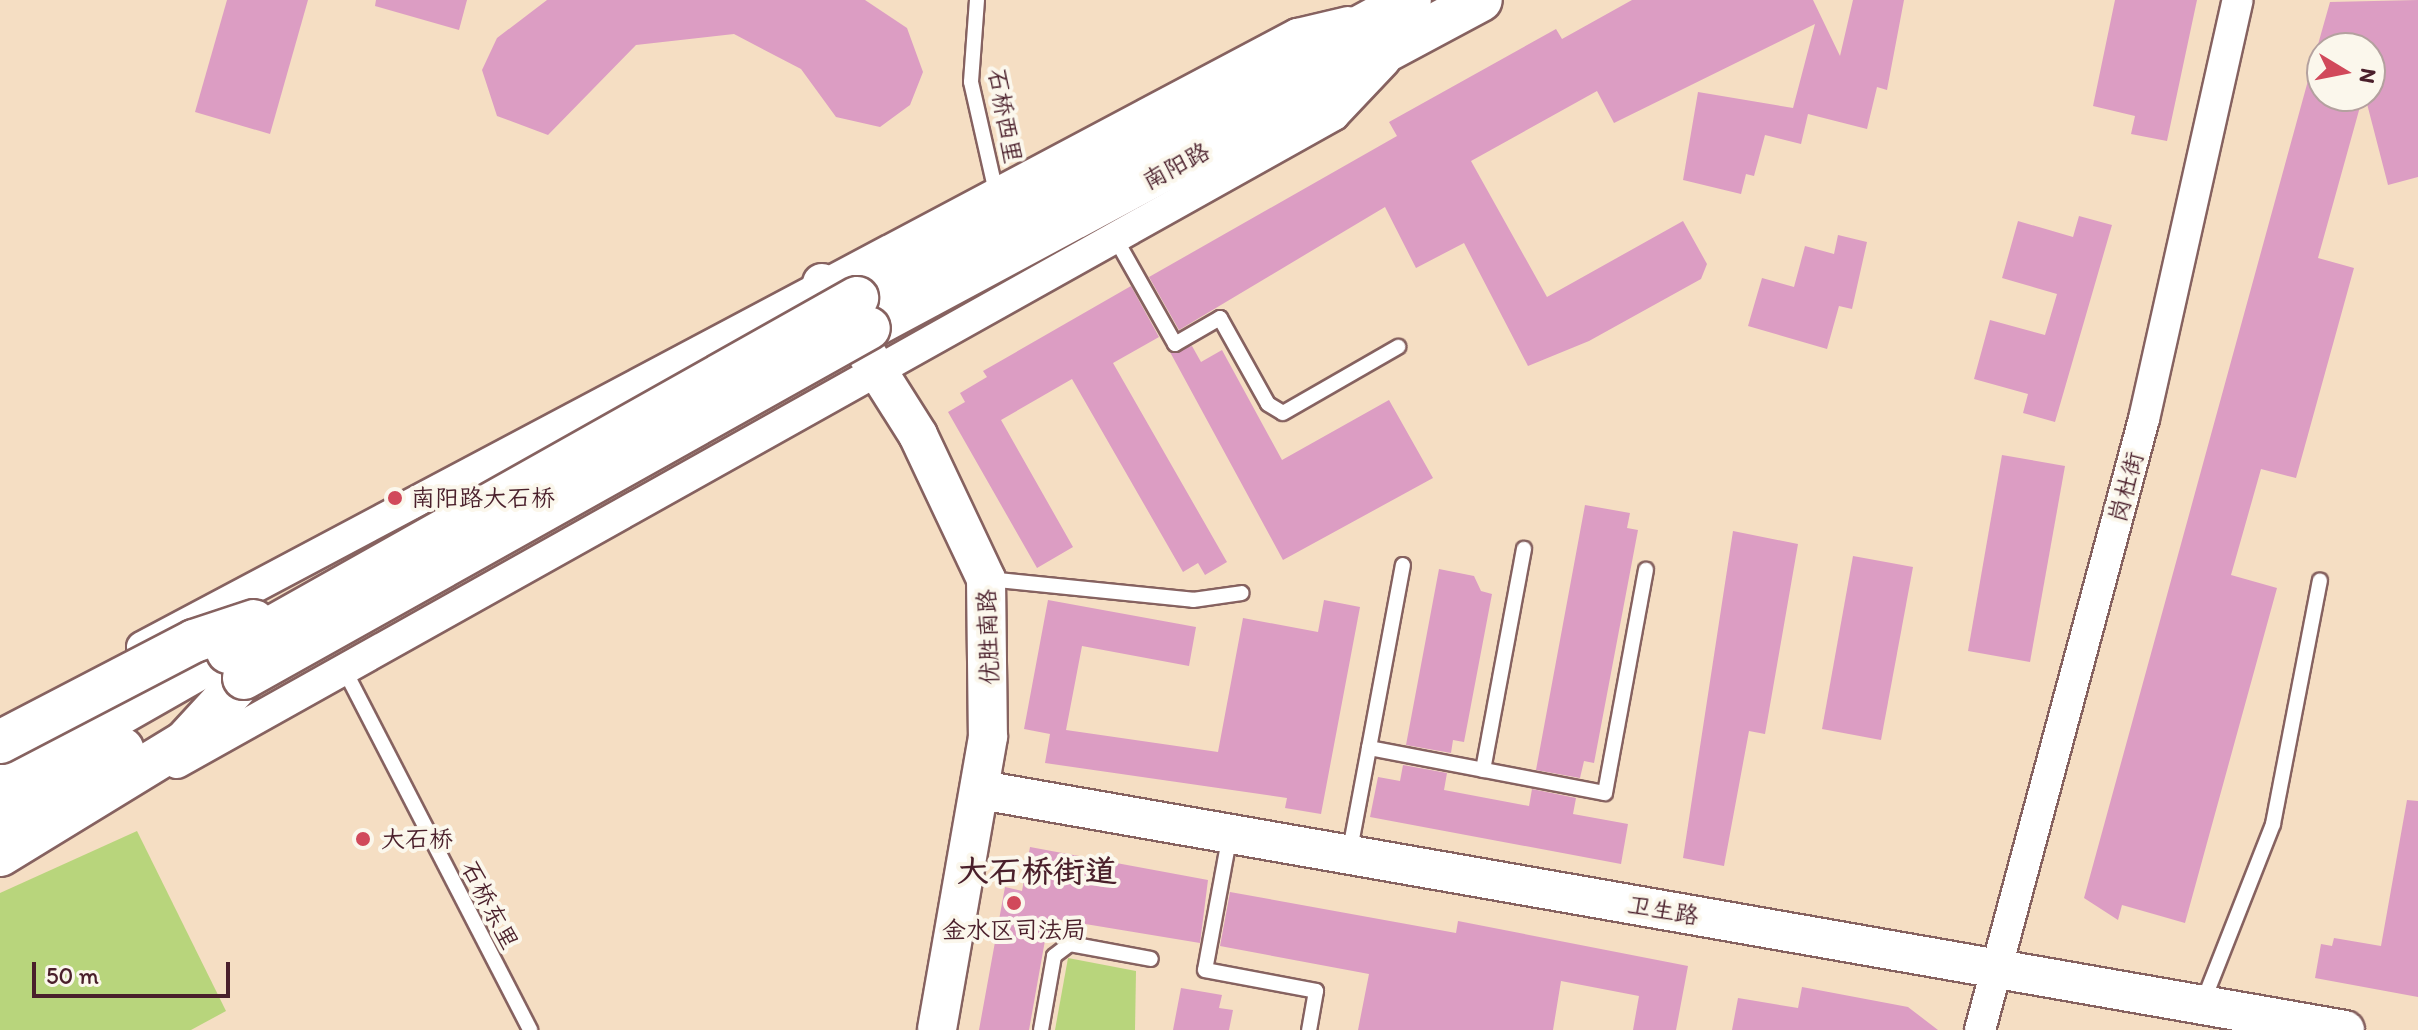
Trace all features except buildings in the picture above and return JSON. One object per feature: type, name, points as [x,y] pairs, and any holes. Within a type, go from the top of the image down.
[{"type":"main road","name":"南阳路","points":[[850,303],[1399,20],[1481,0]]},
{"type":"main road","name":"南阳路","points":[[850,303],[1107,223],[1399,20]]},
{"type":"main road","points":[[0,782],[850,303]]},
{"type":"main road","points":[[0,817],[244,678],[850,303]]},
{"type":"main road","points":[[0,742],[194,641],[320,599]]},
{"type":"main road","points":[[0,857],[185,742],[244,678]]},
{"type":"street","name":"岗杜街","points":[[1980,1030],[2144,419],[2238,0]]},
{"type":"street","points":[[0,728],[250,584],[850,303],[996,192],[1297,34],[1399,20]]},
{"type":"street","points":[[0,857],[345,671],[879,374],[1107,223]]},
{"type":"street","name":"优胜南路","points":[[850,303],[879,374],[945,487],[986,579],[991,680],[981,790],[937,1030]]},
{"type":"street","name":"卫生路","points":[[981,790],[2345,1030]]},
{"type":"lane","name":"石桥西里","points":[[977,0],[971,82],[996,192]]},
{"type":"lane","points":[[1107,223],[1175,344],[1220,318],[1268,404],[1283,413],[1398,347]]},
{"type":"lane","points":[[1483,770],[1524,549]]},
{"type":"lane","points":[[1349,855],[1403,565]]},
{"type":"lane","points":[[1369,748],[1605,793],[1646,570]]},
{"type":"lane","points":[[986,579],[1193,600],[1242,593]]},
{"type":"lane","points":[[2202,1005],[2273,824],[2320,581]]},
{"type":"lane","name":"石桥东里","points":[[345,671],[530,1030]]},
{"type":"lane","points":[[1230,834],[1205,970],[1316,991],[1309,1030]]},
{"type":"lane","points":[[1041,1030],[1054,956],[1070,944],[1151,959]]},
{"type":"green space","points":[[137,831],[226,1011],[191,1030],[0,1030],[0,893]]},
{"type":"green space","points":[[1068,958],[1136,971],[1135,1030],[1055,1030]]},
{"type":"place","name":"南阳路大石桥","points":[[395,498]]},
{"type":"place","name":"大石桥","points":[[363,839]]},
{"type":"place","name":"金水区司法局","points":[[1014,903]]},
{"type":"district","name":"大石桥街道","points":[[1037,871]]}]
